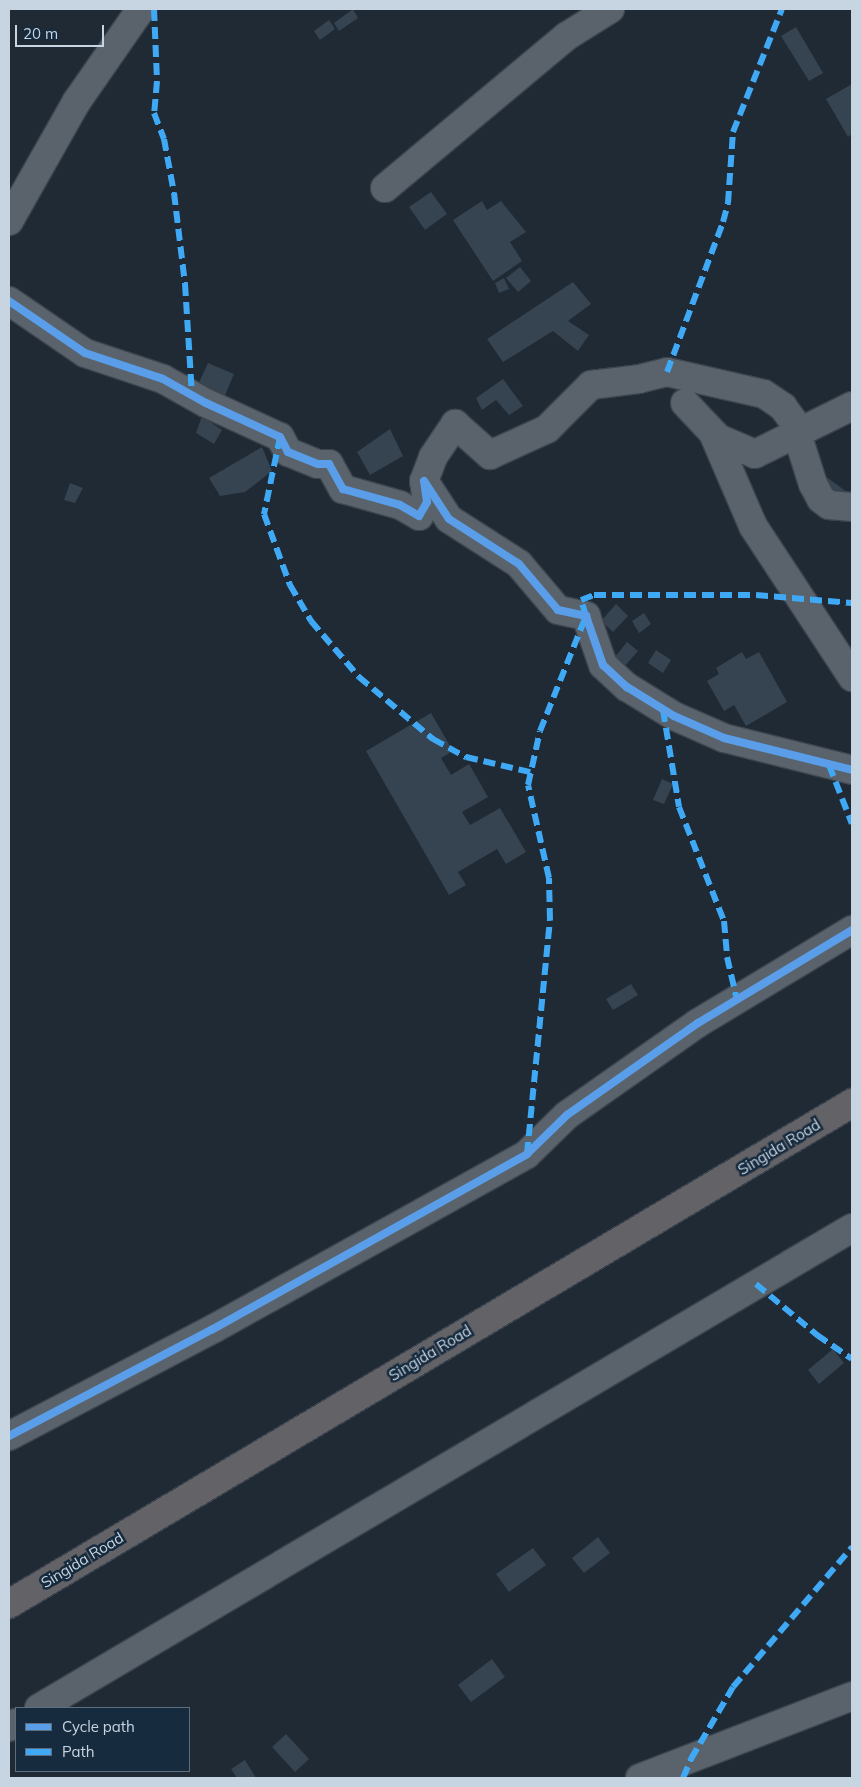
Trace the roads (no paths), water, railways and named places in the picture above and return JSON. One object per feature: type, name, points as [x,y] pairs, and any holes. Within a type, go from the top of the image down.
[{"type":"highway","name":"Singida Road","points":[[9,1604],[852,1103]]},
{"type":"street","points":[[9,221],[77,100],[141,9]]},
{"type":"street","points":[[385,188],[567,36],[610,9]]},
{"type":"street","points":[[9,301],[85,353],[163,379],[206,403],[280,437],[288,452],[318,464],[329,464],[342,488],[400,505],[419,516],[427,502],[424,481],[433,457],[456,424],[490,455],[547,429],[591,385],[639,379],[667,372],[764,394],[783,407],[793,421],[813,484],[821,499],[829,505],[850,501]]},
{"type":"street","points":[[685,403],[718,438],[755,454],[798,435],[852,406]]},
{"type":"street","points":[[713,432],[753,526],[852,677]]},
{"type":"street","points":[[424,481],[449,519],[519,564],[558,610],[586,616],[602,665],[627,687],[681,720],[724,738],[852,770]]},
{"type":"street","points":[[9,1436],[222,1324],[527,1154],[567,1115],[698,1023],[852,930]]},
{"type":"street","points":[[41,1707],[849,1232]]},
{"type":"street","points":[[640,1778],[852,1696]]}]
